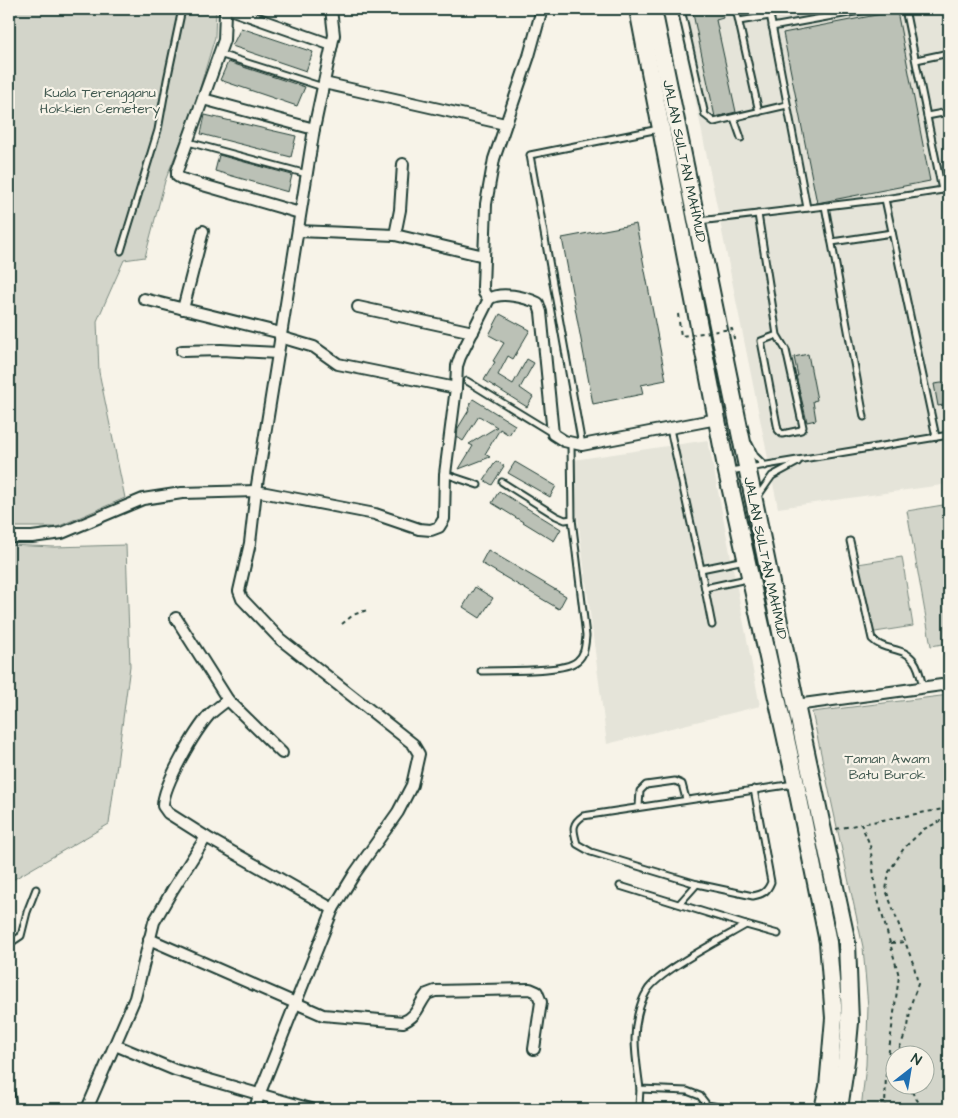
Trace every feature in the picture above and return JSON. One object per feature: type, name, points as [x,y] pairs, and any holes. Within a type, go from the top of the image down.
[{"type":"main road","name":"JALAN SULTAN MAHMUD","points":[[638,9],[726,472],[796,784],[829,951],[834,1018],[828,1087],[823,1109]]},
{"type":"main road","name":"JALAN SULTAN MAHMUD","points":[[653,9],[796,705],[847,943],[850,1022],[839,1109]]},
{"type":"street","points":[[300,213],[182,179],[177,176],[177,171],[224,40],[225,12],[227,10],[230,9],[332,45]]},
{"type":"street","points":[[255,1109],[294,1002],[333,909],[355,873],[398,812],[412,785],[418,754],[413,744],[280,639],[242,599],[239,591],[250,543],[256,491],[314,129],[334,35],[331,9]]},
{"type":"street","points":[[489,300],[484,293],[483,287],[484,256],[486,204],[494,159],[529,56],[542,9]]},
{"type":"street","points":[[323,85],[505,124]]},
{"type":"street","points":[[203,99],[314,129]]},
{"type":"street","points":[[395,235],[400,210],[403,164]]},
{"type":"street","points":[[183,309],[203,231]]},
{"type":"street","points":[[298,231],[395,235],[484,256]]},
{"type":"street","points":[[9,537],[32,537],[62,533],[143,500],[182,493],[256,491],[375,514],[419,529],[431,530],[439,528],[444,519],[444,474],[456,388],[457,366],[489,300],[494,296],[524,297],[538,303],[541,312],[553,434],[570,444],[582,445],[717,419]]},
{"type":"street","points":[[144,299],[281,335],[314,347],[338,364],[456,388]]},
{"type":"street","points":[[358,306],[473,332]]},
{"type":"street","points":[[182,351],[221,350],[278,353]]},
{"type":"street","points":[[176,618],[228,700],[282,753]]},
{"type":"street","points":[[796,705],[949,684]]},
{"type":"street","points":[[228,700],[211,713],[196,732],[177,767],[163,798],[162,806],[168,813],[206,837],[333,909]]},
{"type":"street","points":[[87,1109],[135,998],[148,939],[161,909],[206,837]]},
{"type":"street","points":[[148,939],[324,1015],[403,1022],[410,1019],[427,994],[435,991],[530,989],[537,992],[541,1002],[534,1049]]},
{"type":"street","points":[[115,1045],[175,1070],[311,1109]]},
{"type":"street","points":[[9,1095],[11,1109]]},
{"type":"lane","points":[[121,251],[158,130],[182,9]]},
{"type":"lane","points":[[681,9],[705,116],[714,122],[787,105]]},
{"type":"lane","points":[[736,9],[759,112]]},
{"type":"lane","points":[[769,9],[807,208]]},
{"type":"lane","points":[[772,27],[871,9]]},
{"type":"lane","points":[[905,9],[942,190]]},
{"type":"lane","points":[[739,21],[770,16]]},
{"type":"lane","points":[[916,60],[949,53]]},
{"type":"lane","points":[[219,54],[323,85]]},
{"type":"lane","points":[[927,116],[948,112],[949,121]]},
{"type":"lane","points":[[734,118],[741,138]]},
{"type":"lane","points":[[582,445],[530,155],[662,128]]},
{"type":"lane","points":[[188,142],[307,174]]},
{"type":"lane","points":[[698,221],[885,199],[949,189]]},
{"type":"lane","points":[[885,199],[936,437]]},
{"type":"lane","points":[[825,206],[864,417]]},
{"type":"lane","points":[[758,214],[777,335],[786,350],[804,427],[800,430],[782,434],[778,430],[761,341],[777,335]]},
{"type":"lane","points":[[832,242],[892,233]]},
{"type":"lane","points":[[467,381],[553,434]]},
{"type":"lane","points":[[737,419],[755,456],[765,466]]},
{"type":"lane","points":[[670,428],[712,625]]},
{"type":"lane","points":[[726,472],[949,435]]},
{"type":"lane","points":[[481,671],[545,670],[571,665],[581,657],[585,649],[586,636],[572,519],[570,444]]},
{"type":"lane","points":[[754,502],[772,476],[803,460]]},
{"type":"lane","points":[[444,474],[478,485]]},
{"type":"lane","points":[[502,482],[556,516],[565,520],[572,519]]},
{"type":"lane","points":[[850,541],[872,639],[882,648],[909,655],[915,662],[923,688]]},
{"type":"lane","points":[[701,569],[746,560]]},
{"type":"lane","points":[[705,588],[750,578]]},
{"type":"lane","points":[[639,806],[640,791],[646,785],[675,781],[682,784],[686,799]]},
{"type":"lane","points":[[754,789],[771,882],[768,890],[762,894],[753,896],[697,884],[592,852],[577,844],[574,828],[576,820],[583,816],[639,806],[754,789],[796,784]]},
{"type":"lane","points":[[680,903],[697,884]]},
{"type":"lane","points":[[620,886],[778,934]]},
{"type":"lane","points":[[9,944],[22,936],[27,912],[36,889]]},
{"type":"lane","points":[[654,1109],[638,1106],[640,1089],[635,1038],[637,1020],[647,990],[660,976],[746,925]]},
{"type":"lane","points":[[640,1089],[686,1091],[700,1096],[707,1105],[731,1109]]},
{"type":"lane","points":[[702,1109],[707,1105]]},
{"type":"path","points":[[678,314],[681,336],[732,328],[735,343]]},
{"type":"path","points":[[342,624],[353,614],[367,610]]},
{"type":"path","points":[[823,831],[943,809],[949,811]]},
{"type":"path","points":[[900,1046],[908,1027],[911,1004],[918,984],[914,966],[886,890],[889,872],[904,848],[924,829],[949,817]]},
{"type":"path","points":[[860,824],[870,845],[876,892],[899,976],[886,1072],[885,1109]]},
{"type":"path","points":[[891,943],[905,942]]},
{"type":"path","points":[[915,1096],[923,1109]]},
{"type":"shaded area","points":[[677,9],[949,9],[949,484],[778,508]]},
{"type":"shaded area","points":[[708,440],[760,706],[607,744],[575,497],[573,496],[573,460]]},
{"type":"green space","name":"Kuala Terengganu Hokkien Cemetery","points":[[9,9],[216,9],[215,37],[193,111],[165,181],[145,257],[124,260],[97,321],[99,372],[125,498],[57,527],[9,527]]},
{"type":"green space","points":[[949,504],[949,643],[931,646],[907,511]]},
{"type":"green space","points":[[9,545],[54,547],[126,545],[130,666],[109,824],[9,882]]},
{"type":"green space","points":[[902,557],[913,626],[869,633],[858,564]]},
{"type":"green space","name":"Taman Awam Batu Burok","points":[[949,695],[949,1109],[861,1109],[866,1065],[868,1007],[863,947],[812,712]]},
{"type":"building","points":[[692,9],[721,9],[723,18],[716,20],[736,112],[715,117]]},
{"type":"building","points":[[897,11],[930,181],[817,203],[783,33]]},
{"type":"building","points":[[241,28],[313,52],[306,71],[232,46]]},
{"type":"building","points":[[228,62],[305,87],[297,106],[220,80]]},
{"type":"building","points":[[205,115],[296,136],[291,157],[201,134]]},
{"type":"building","points":[[219,155],[292,175],[288,192],[215,171]]},
{"type":"building","points":[[636,224],[666,380],[641,385],[643,394],[593,404],[562,238]]},
{"type":"building","points":[[500,314],[530,330],[513,359],[508,356],[498,375],[513,384],[527,359],[534,363],[520,388],[533,397],[527,407],[484,380],[504,343],[489,335]]},
{"type":"building","points":[[808,354],[817,400],[813,401],[816,420],[807,422],[796,376],[798,376],[794,357]]},
{"type":"building","points":[[949,382],[949,404],[938,406],[934,384]]},
{"type":"building","points":[[473,399],[515,425],[509,435],[500,429],[485,454],[490,457],[459,469],[473,446],[469,444],[497,427],[479,416],[463,441],[457,437],[458,428],[469,410]]},
{"type":"building","points":[[496,461],[504,466],[492,485],[484,480]]},
{"type":"building","points":[[515,462],[556,486],[550,497],[508,473]]},
{"type":"building","points":[[499,491],[561,529],[554,541],[492,503]]},
{"type":"building","points":[[488,550],[566,596],[559,609],[481,563]]},
{"type":"building","points":[[475,587],[493,598],[480,618],[463,607]]}]
